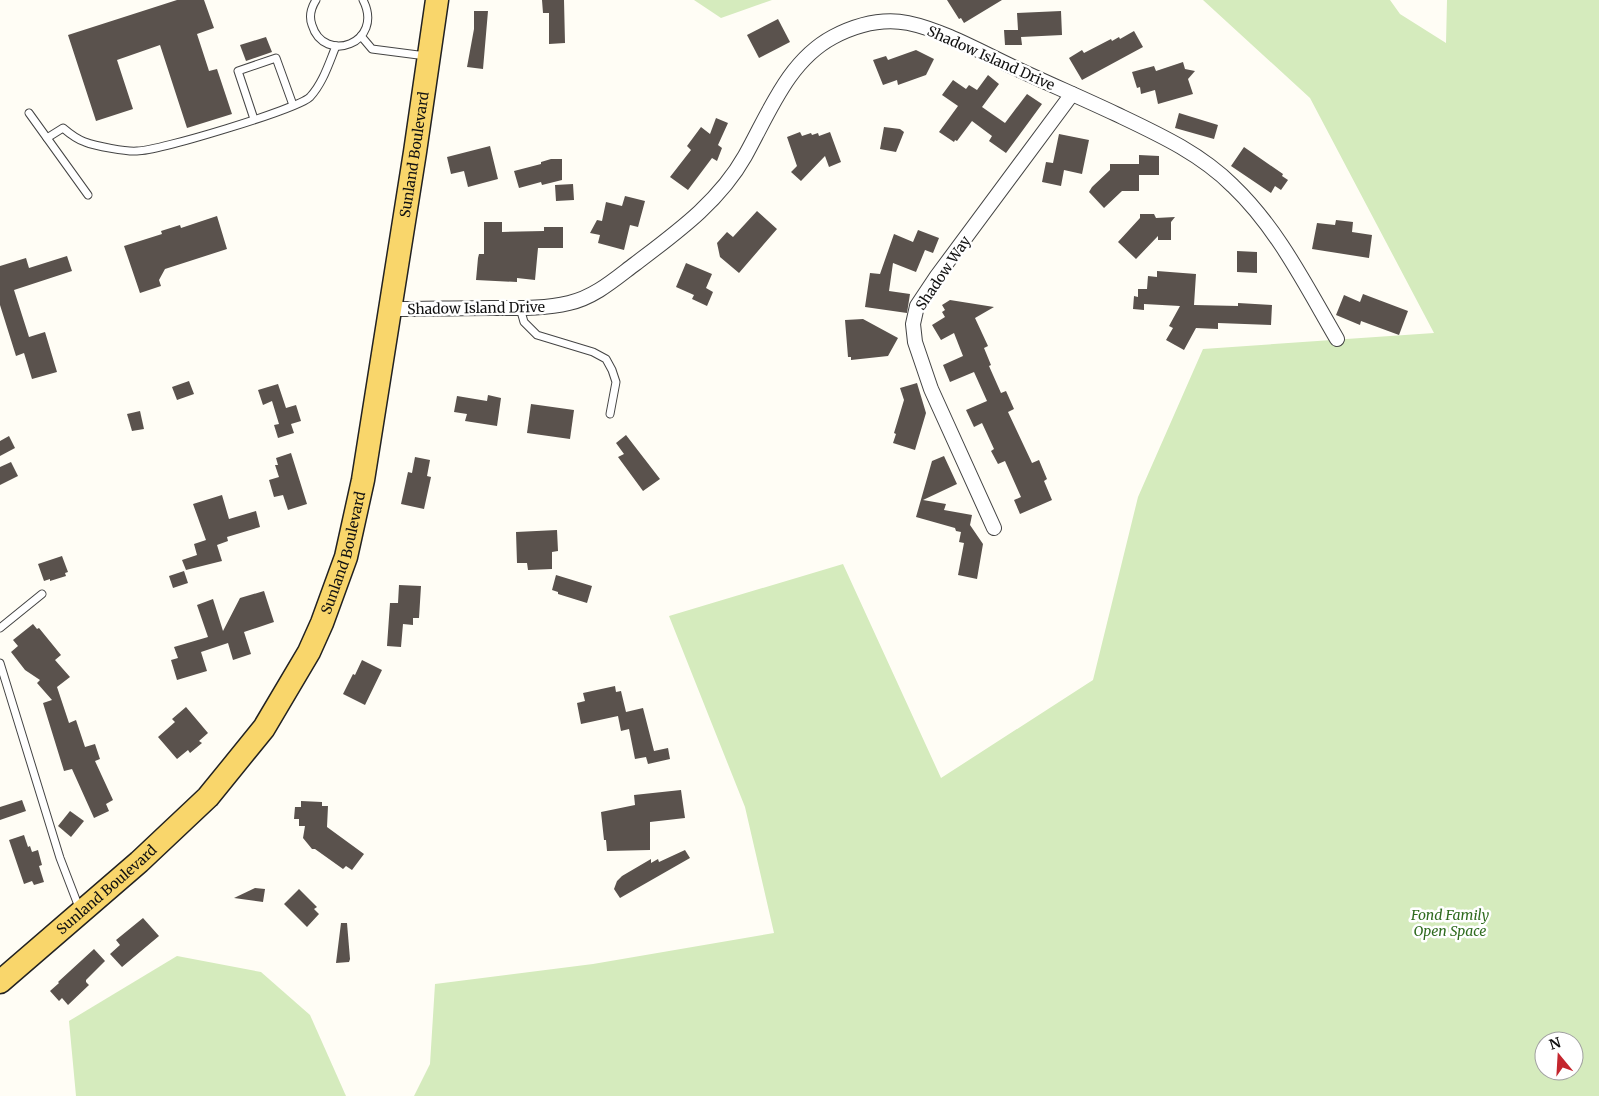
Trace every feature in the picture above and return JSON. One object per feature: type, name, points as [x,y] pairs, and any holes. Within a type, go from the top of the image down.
[{"type":"main road","name":"Sunland Boulevard","points":[[0,982],[139,862],[208,798],[264,728],[309,652],[322,623],[338,581],[352,533],[363,480],[436,0]]},
{"type":"street","name":"Shadow Island Drive","points":[[390,309],[545,308],[572,303],[595,294],[678,232],[720,193],[738,169],[788,78],[812,51],[831,38],[856,26],[872,23],[906,23],[931,30],[1072,94],[1169,139],[1194,155],[1232,185],[1284,247],[1337,339]]},
{"type":"street","name":"Shadow Way","points":[[994,528],[931,388],[915,342],[913,324],[917,306],[937,276],[1072,94]]},
{"type":"lane","points":[[316,0],[311,11],[310,20],[313,30],[326,43],[336,46],[345,46],[362,36],[368,18],[363,0]]},
{"type":"lane","points":[[362,36],[372,49],[429,56]]},
{"type":"lane","points":[[47,138],[63,128],[72,136],[86,143],[136,152],[162,148],[254,119],[310,98],[326,73],[336,46]]},
{"type":"lane","points":[[254,119],[238,71],[276,58],[293,105]]},
{"type":"lane","points":[[29,113],[88,195]]},
{"type":"lane","points":[[520,308],[524,322],[537,335],[593,352],[606,360],[616,382],[610,414]]},
{"type":"lane","points":[[0,628],[42,594]]},
{"type":"lane","points":[[0,663],[60,858],[81,912]]},
{"type":"green space","points":[[694,0],[772,0],[721,18]]},
{"type":"green space","name":"Fond Family Open Space","points":[[1203,0],[1390,0],[1400,14],[1446,43],[1447,0],[1599,0],[1599,1096],[414,1096],[430,1064],[435,984],[593,964],[774,933],[745,807],[669,616],[843,564],[941,778],[1093,680],[1138,497],[1203,349],[1434,333],[1310,98]]},
{"type":"green space","points":[[177,956],[261,972],[310,1015],[346,1096],[76,1096],[69,1021]]},
{"type":"building","points":[[177,0],[204,0],[214,28],[197,34],[209,71],[217,69],[232,114],[187,128],[160,45],[117,60],[133,109],[96,121],[68,35]]},
{"type":"building","points":[[542,0],[564,0],[565,43],[549,44],[549,13],[543,13]]},
{"type":"building","points":[[947,0],[1002,0],[964,23],[961,18],[959,19]]},
{"type":"building","points":[[474,11],[488,11],[483,69],[467,67],[474,29]]},
{"type":"building","points":[[1061,11],[1062,35],[1021,37],[1022,45],[1005,45],[1004,30],[1018,30],[1017,13]]},
{"type":"building","points":[[778,19],[790,42],[759,58],[747,35]]},
{"type":"building","points":[[1134,31],[1143,47],[1082,80],[1069,58],[1082,50],[1084,53],[1111,39],[1112,41],[1119,37],[1120,39]]},
{"type":"building","points":[[266,37],[272,52],[246,61],[240,45]]},
{"type":"building","points":[[916,50],[934,59],[926,75],[898,85],[897,80],[883,85],[873,60],[886,56],[888,60]]},
{"type":"building","points":[[1183,62],[1185,69],[1195,71],[1188,79],[1193,94],[1158,104],[1155,90],[1141,94],[1140,87],[1137,88],[1132,72],[1154,66],[1156,71]]},
{"type":"building","points":[[988,75],[999,84],[982,107],[1005,123],[1027,94],[1042,104],[1006,153],[989,141],[992,136],[972,121],[957,141],[955,140],[954,142],[939,132],[958,106],[942,95],[953,80],[966,89],[969,85],[977,90]]},
{"type":"building","points":[[1179,113],[1218,125],[1214,139],[1175,128]]},
{"type":"building","points":[[716,118],[728,123],[718,145],[722,148],[717,161],[712,158],[688,190],[670,177],[691,150],[687,146],[701,127],[710,134]]},
{"type":"building","points":[[884,127],[900,129],[904,132],[896,152],[880,149]]},
{"type":"building","points":[[800,132],[802,136],[818,133],[819,136],[830,132],[841,162],[829,167],[825,156],[801,181],[791,172],[797,166],[787,137]]},
{"type":"building","points":[[1059,134],[1089,140],[1082,174],[1064,170],[1061,186],[1042,182],[1046,162],[1053,163]]},
{"type":"building","points":[[490,146],[498,179],[468,187],[464,171],[451,174],[447,157]]},
{"type":"building","points":[[1244,147],[1283,174],[1282,176],[1288,180],[1281,190],[1275,186],[1271,193],[1231,166]]},
{"type":"building","points":[[1139,155],[1159,156],[1159,175],[1139,175],[1139,191],[1122,191],[1104,208],[1089,192],[1092,187],[1110,170],[1110,164],[1139,164]]},
{"type":"building","points":[[551,159],[562,159],[562,180],[542,185],[541,182],[519,188],[514,171],[541,164],[541,162]]},
{"type":"building","points":[[573,184],[574,200],[556,201],[555,185]]},
{"type":"building","points":[[625,196],[645,201],[638,227],[630,225],[624,250],[598,243],[600,235],[590,233],[597,220],[602,221],[606,202],[622,206]]},
{"type":"building","points":[[757,211],[777,229],[739,273],[720,257],[717,243],[727,232],[733,237]]},
{"type":"building","points":[[1140,214],[1154,214],[1156,218],[1175,217],[1171,222],[1171,240],[1158,240],[1158,236],[1136,259],[1118,242],[1140,218]]},
{"type":"building","points":[[217,216],[227,249],[165,269],[159,280],[161,286],[140,293],[124,246],[162,234],[161,231],[180,225],[181,228]]},
{"type":"building","points":[[1336,220],[1353,222],[1352,232],[1372,235],[1369,258],[1312,249],[1317,223],[1335,225]]},
{"type":"building","points":[[484,222],[502,222],[502,232],[544,231],[544,227],[563,227],[563,248],[538,248],[535,280],[517,278],[517,282],[476,280],[479,254],[484,254]]},
{"type":"building","points":[[918,230],[939,238],[933,253],[925,250],[916,272],[893,263],[889,291],[910,294],[907,313],[865,307],[870,273],[880,274],[894,234],[913,242]]},
{"type":"building","points":[[1237,251],[1257,252],[1257,273],[1237,272]]},
{"type":"building","points":[[67,256],[72,271],[14,290],[29,337],[45,332],[57,372],[32,379],[24,353],[16,356],[0,305],[0,266],[26,258],[29,268]]},
{"type":"building","points":[[686,263],[712,274],[706,288],[713,292],[707,306],[692,299],[694,295],[676,287]]},
{"type":"building","points":[[1157,271],[1196,274],[1194,305],[1238,306],[1238,303],[1272,305],[1271,325],[1218,323],[1218,329],[1196,328],[1184,350],[1166,340],[1173,328],[1169,326],[1180,306],[1144,304],[1144,310],[1133,309],[1134,296],[1138,297],[1138,289],[1147,289],[1148,276],[1157,277]]},
{"type":"building","points":[[1363,294],[1408,311],[1399,335],[1361,321],[1360,325],[1336,315],[1344,295],[1360,302]]},
{"type":"building","points":[[950,300],[994,307],[975,318],[988,346],[984,348],[991,365],[989,366],[1001,393],[1006,391],[1014,409],[1008,412],[1032,463],[1039,460],[1047,479],[1044,481],[1052,500],[1020,514],[1014,500],[1021,497],[1005,461],[998,464],[991,451],[994,449],[982,423],[974,427],[966,410],[987,401],[974,372],[950,382],[943,365],[963,356],[954,333],[941,340],[932,325],[945,317],[942,312],[945,310],[942,305]]},
{"type":"building","points":[[863,319],[898,338],[888,356],[851,360],[851,357],[848,357],[845,320]]},
{"type":"building","points":[[189,381],[194,394],[177,400],[172,387]]},
{"type":"building","points":[[917,383],[926,413],[915,450],[893,443],[896,434],[894,433],[904,400],[900,388]]},
{"type":"building","points":[[278,384],[286,408],[296,405],[301,421],[291,424],[294,433],[278,438],[274,425],[279,424],[272,401],[263,405],[258,390]]},
{"type":"building","points":[[488,395],[501,398],[497,426],[465,421],[467,414],[454,412],[457,396],[487,401]]},
{"type":"building","points":[[531,404],[574,410],[570,439],[527,433]]},
{"type":"building","points":[[140,411],[144,429],[132,431],[127,414]]},
{"type":"building","points":[[626,435],[660,479],[643,491],[618,457],[624,454],[616,443]]},
{"type":"building","points":[[9,436],[15,448],[0,456],[0,441]]},
{"type":"building","points":[[291,453],[307,504],[288,510],[283,495],[274,497],[269,480],[279,477],[275,465],[278,465],[276,458]]},
{"type":"building","points":[[944,456],[957,484],[923,500],[946,504],[944,510],[972,515],[970,525],[983,544],[977,579],[958,575],[964,543],[959,542],[961,532],[956,531],[955,528],[916,517],[932,461]]},
{"type":"building","points":[[415,457],[430,460],[427,476],[431,477],[424,509],[401,504],[408,472],[412,473]]},
{"type":"building","points":[[11,462],[18,476],[0,485],[0,467]]},
{"type":"building","points":[[222,495],[229,519],[256,511],[260,527],[227,537],[228,541],[217,545],[222,561],[186,570],[182,560],[197,555],[194,544],[206,540],[193,504]]},
{"type":"building","points":[[557,530],[558,551],[552,552],[552,569],[528,570],[527,563],[517,563],[516,532]]},
{"type":"building","points":[[62,556],[68,572],[65,573],[66,576],[44,581],[38,564]]},
{"type":"building","points":[[184,571],[188,583],[173,588],[169,576]]},
{"type":"building","points":[[556,575],[592,586],[587,603],[558,594],[558,592],[552,590]]},
{"type":"building","points":[[399,585],[421,586],[419,618],[413,618],[413,625],[403,624],[401,647],[387,646],[390,603],[398,603]]},
{"type":"building","points":[[264,591],[274,622],[244,632],[251,654],[233,660],[228,643],[201,652],[207,671],[177,680],[171,660],[178,658],[174,647],[208,637],[197,605],[213,599],[223,631],[240,598]]},
{"type":"building","points":[[33,624],[37,629],[39,628],[61,655],[55,660],[70,677],[57,687],[69,723],[76,720],[85,747],[95,744],[100,759],[95,761],[113,800],[106,804],[109,811],[94,818],[72,769],[64,771],[43,703],[52,700],[37,683],[40,680],[25,670],[11,652],[18,646],[13,640]]},
{"type":"building","points":[[362,660],[382,670],[365,705],[343,694]]},
{"type":"building","points":[[615,686],[616,692],[621,691],[626,712],[643,708],[654,751],[668,748],[670,759],[648,764],[646,757],[635,759],[629,729],[621,731],[618,716],[581,724],[577,703],[585,701],[583,693]]},
{"type":"building","points":[[186,707],[208,733],[199,741],[202,743],[190,753],[188,750],[177,759],[158,737],[175,722],[172,719]]},
{"type":"building","points":[[681,790],[685,818],[650,822],[650,850],[607,851],[601,812],[635,805],[634,795]]},
{"type":"building","points":[[22,800],[26,811],[0,820],[0,807]]},
{"type":"building","points":[[301,801],[322,802],[322,806],[328,806],[327,827],[364,854],[352,870],[346,866],[343,869],[315,849],[312,849],[303,838],[305,826],[299,826],[299,819],[294,819],[295,807],[301,807]]},
{"type":"building","points":[[70,811],[84,821],[71,837],[58,826]]},
{"type":"building","points":[[24,835],[32,852],[38,850],[42,865],[39,866],[44,882],[34,885],[32,881],[24,884],[9,840]]},
{"type":"building","points":[[685,850],[690,858],[620,898],[614,889],[617,881],[622,876],[651,859],[651,863],[658,859],[659,862]]},
{"type":"building","points":[[255,888],[265,889],[263,902],[234,898]]},
{"type":"building","points":[[299,889],[317,907],[314,909],[319,914],[307,927],[284,904]]},
{"type":"building","points":[[143,918],[159,936],[122,967],[110,954],[120,945],[116,940]]},
{"type":"building","points":[[341,923],[347,923],[350,959],[349,962],[336,963]]},
{"type":"building","points":[[94,949],[105,961],[86,980],[89,985],[68,1005],[62,998],[59,1001],[50,991]]}]
